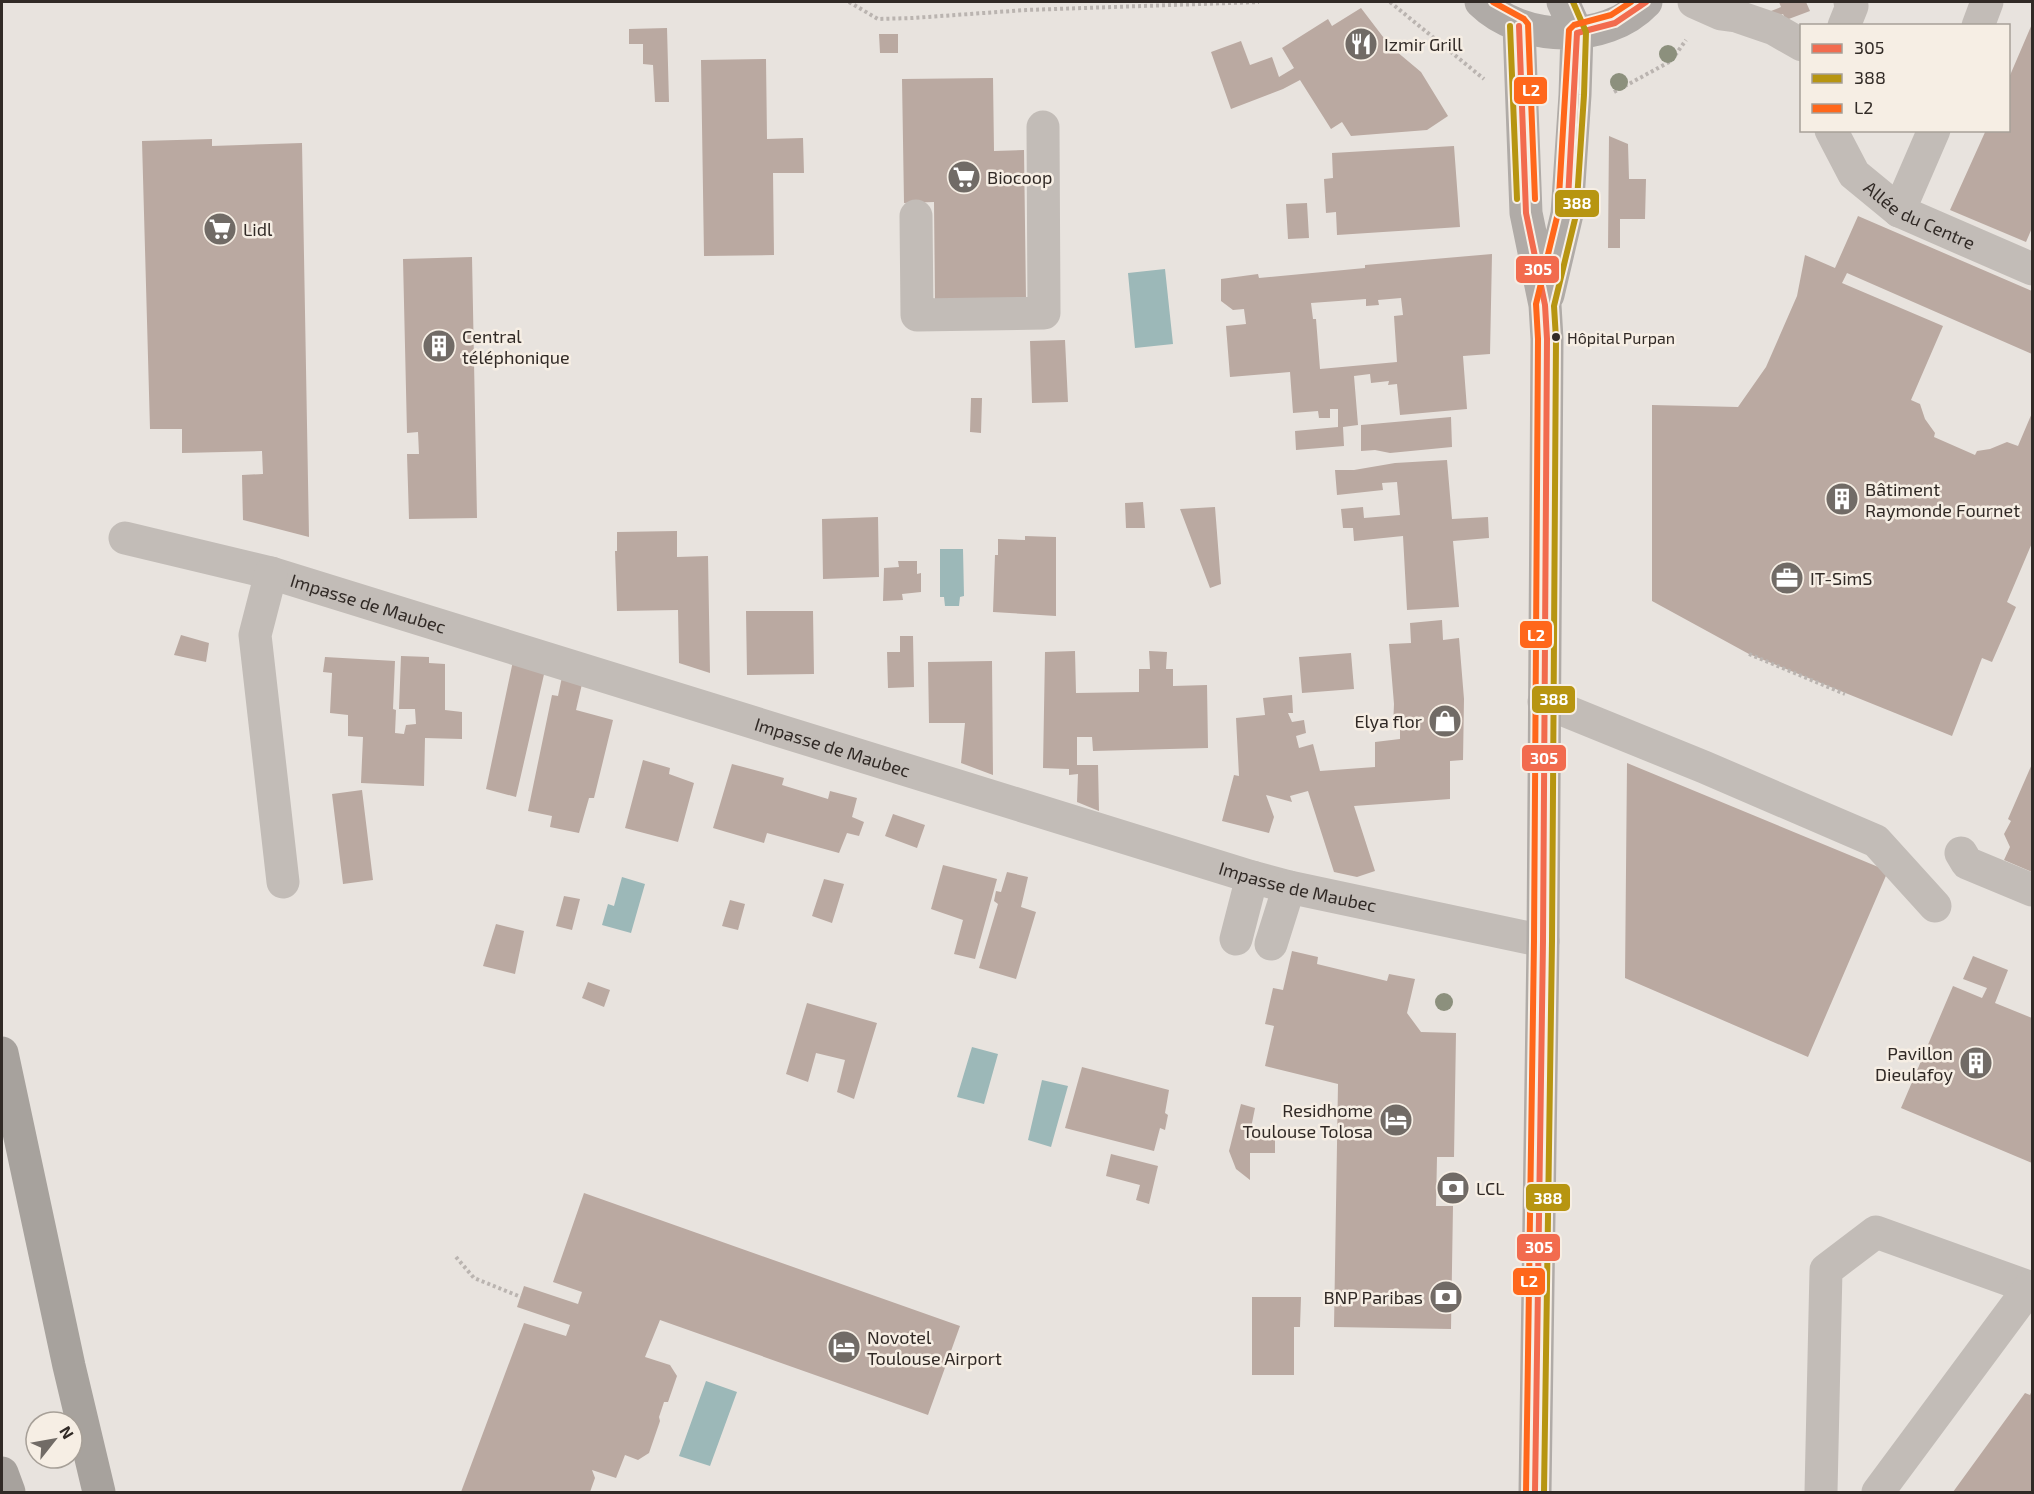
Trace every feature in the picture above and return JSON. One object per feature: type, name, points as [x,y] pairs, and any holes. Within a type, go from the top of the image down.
[{"type":"highway","points":[[2,1053],[69,1366],[99,1492]]},
{"type":"highway","points":[[2,1473],[9,1492]]},
{"type":"main road","points":[[1481,2],[1488,9],[1519,26],[1552,34],[1578,33],[1615,23],[1646,2]]},
{"type":"main road","points":[[1545,305],[1567,214],[1578,33],[1563,2]]},
{"type":"main road","points":[[1519,26],[1526,213],[1545,305],[1547,339],[1543,941],[1535,1492]]},
{"type":"street","points":[[1845,24],[1852,6],[1850,2]]},
{"type":"street","points":[[1979,24],[1988,2]]},
{"type":"street","points":[[1701,5],[1774,29],[1800,44]]},
{"type":"street","points":[[916,216],[917,315],[1044,313],[1043,127]]},
{"type":"street","name":"Allée du Centre","points":[[1833,132],[1854,174],[1899,211],[2032,269]]},
{"type":"street","points":[[1899,211],[1933,132]]},
{"type":"street","name":"Impasse de Maubec","points":[[125,538],[271,573],[1252,877],[1289,887],[1543,941]]},
{"type":"street","points":[[271,573],[255,635],[284,882]]},
{"type":"street","points":[[1544,702],[1704,767],[1876,841],[1935,906]]},
{"type":"street","points":[[1961,853],[1967,863],[2032,890]]},
{"type":"street","points":[[1236,939],[1252,877]]},
{"type":"street","points":[[1271,944],[1289,887]]},
{"type":"street","points":[[1821,1492],[1826,1270],[1876,1232],[2031,1287],[1878,1492]]},
{"type":"path","points":[[849,2],[878,19],[1026,10],[1259,2]]},
{"type":"path","points":[[1390,2],[1482,78]]},
{"type":"path","points":[[1610,94],[1671,61],[1701,5]]},
{"type":"path","points":[[1749,654],[1845,694]]},
{"type":"path","points":[[456,1257],[474,1278],[521,1297]]},
{"type":"water","points":[[1165,269],[1173,344],[1135,348],[1128,273]]},
{"type":"water","points":[[940,549],[963,549],[964,596],[960,597],[959,606],[945,606],[944,597],[940,597]]},
{"type":"water","points":[[622,877],[645,884],[631,933],[602,925],[608,904],[614,906]]},
{"type":"water","points":[[972,1047],[998,1054],[984,1104],[957,1097]]},
{"type":"water","points":[[1042,1080],[1068,1086],[1051,1147],[1028,1140]]},
{"type":"water","points":[[706,1381],[737,1392],[710,1466],[679,1456]]},
{"type":"building","points":[[1779,2],[1806,2],[1810,11],[1786,20],[1783,14],[1773,18],[1771,11],[1781,7]]},
{"type":"building","points":[[1361,8],[1390,46],[1421,72],[1448,116],[1427,130],[1351,136],[1342,122],[1331,129],[1300,80],[1231,109],[1211,52],[1241,41],[1250,65],[1272,57],[1279,77],[1294,68],[1282,48],[1328,19],[1332,26]]},
{"type":"building","points":[[2032,24],[2032,228],[2026,242],[1950,210],[1985,132],[2010,132],[2010,75]]},
{"type":"building","points":[[667,28],[669,102],[655,102],[653,65],[643,64],[643,44],[629,44],[629,29]]},
{"type":"building","points":[[879,34],[898,34],[898,53],[880,53]]},
{"type":"building","points":[[766,59],[767,139],[803,138],[804,173],[773,173],[774,255],[704,256],[701,60]]},
{"type":"building","name":"Biocoop","points":[[993,78],[994,151],[1024,150],[1026,299],[935,301],[934,202],[904,203],[902,79]]},
{"type":"building","points":[[1609,136],[1628,144],[1629,179],[1646,179],[1645,219],[1620,219],[1620,248],[1608,248]]},
{"type":"building","points":[[212,139],[212,146],[302,143],[309,537],[243,520],[242,475],[263,474],[262,451],[182,453],[182,429],[150,429],[142,141]]},
{"type":"building","points":[[1454,146],[1460,227],[1337,235],[1336,212],[1326,213],[1324,179],[1333,178],[1332,153]]},
{"type":"building","points":[[1307,203],[1309,238],[1288,239],[1286,204]]},
{"type":"building","name":"Bâtiment Raymonde Fournet","points":[[1858,216],[2032,291],[2032,354],[1847,273],[1842,283],[1943,326],[1911,400],[1920,404],[1925,419],[1935,433],[1934,437],[1975,455],[1977,451],[1990,449],[2007,442],[2018,446],[2032,413],[2032,543],[2007,602],[2016,607],[1992,662],[1982,658],[1952,736],[1749,654],[1652,601],[1652,405],[1738,407],[1766,367],[1797,296],[1805,255],[1835,268]]},
{"type":"building","points":[[1492,254],[1490,354],[1463,356],[1467,409],[1400,415],[1397,384],[1388,385],[1389,381],[1371,383],[1370,374],[1354,376],[1358,425],[1343,427],[1344,446],[1296,450],[1295,431],[1338,427],[1338,409],[1330,409],[1330,418],[1319,418],[1318,411],[1293,413],[1290,372],[1230,377],[1226,326],[1246,324],[1244,309],[1233,310],[1221,301],[1221,279],[1258,274],[1259,278],[1365,268],[1365,265]],"holes":[[[1401,298],[1403,315],[1394,316],[1397,362],[1320,369],[1316,319],[1313,319],[1311,303],[1366,299],[1366,306],[1379,305],[1378,300]]]},
{"type":"building","name":"Central téléphonique","points":[[472,257],[477,518],[409,519],[407,454],[419,454],[418,432],[407,433],[403,259]]},
{"type":"building","points":[[1065,340],[1068,402],[1032,403],[1030,341]]},
{"type":"building","points":[[971,398],[982,398],[981,433],[970,432]]},
{"type":"building","points":[[1451,417],[1452,447],[1390,453],[1375,450],[1361,451],[1361,425]]},
{"type":"building","points":[[1447,460],[1452,519],[1488,517],[1489,538],[1453,541],[1459,607],[1407,610],[1403,536],[1354,541],[1353,528],[1343,528],[1341,509],[1363,507],[1364,518],[1400,515],[1397,482],[1382,483],[1383,490],[1337,495],[1335,470]]},
{"type":"building","points":[[1143,502],[1145,528],[1126,528],[1125,503]]},
{"type":"building","points":[[1215,507],[1221,584],[1210,588],[1180,509]]},
{"type":"building","points":[[878,517],[879,577],[823,579],[822,519]]},
{"type":"building","points":[[677,531],[677,557],[708,556],[710,673],[679,663],[678,610],[617,611],[615,551],[617,551],[617,532]]},
{"type":"building","points":[[1025,536],[1056,537],[1056,616],[993,612],[995,555],[998,555],[998,539],[1025,540]]},
{"type":"building","points":[[898,561],[917,561],[917,574],[921,573],[921,592],[902,594],[903,600],[883,601],[884,568],[899,567]]},
{"type":"building","points":[[746,611],[813,611],[814,674],[747,675]]},
{"type":"building","points":[[1442,620],[1443,640],[1459,638],[1464,699],[1463,760],[1450,761],[1450,799],[1354,806],[1375,871],[1357,877],[1334,872],[1308,791],[1290,796],[1292,802],[1266,795],[1274,817],[1269,833],[1222,821],[1234,775],[1239,776],[1236,718],[1265,715],[1263,698],[1292,695],[1293,713],[1288,713],[1292,722],[1304,720],[1306,733],[1296,736],[1299,748],[1313,744],[1320,771],[1375,767],[1375,742],[1400,739],[1400,728],[1393,728],[1394,704],[1389,644],[1411,643],[1410,623]]},
{"type":"building","points":[[181,635],[209,643],[206,662],[174,655]]},
{"type":"building","points":[[900,636],[913,636],[914,687],[888,688],[887,652],[900,652]]},
{"type":"building","points":[[1075,651],[1076,693],[1139,692],[1139,669],[1150,669],[1149,651],[1167,652],[1166,669],[1173,669],[1173,686],[1207,685],[1208,748],[1093,751],[1092,737],[1077,737],[1077,765],[1098,765],[1099,811],[1077,802],[1078,774],[1069,775],[1069,769],[1043,768],[1045,652]]},
{"type":"building","points":[[1351,653],[1354,689],[1302,693],[1299,657]]},
{"type":"building","points":[[401,656],[429,657],[429,663],[445,664],[445,710],[462,712],[462,739],[425,738],[424,786],[361,783],[363,737],[348,736],[348,715],[330,713],[332,673],[323,672],[325,657],[395,661],[393,709],[396,710],[395,733],[404,734],[406,725],[416,724],[415,709],[399,709]]},
{"type":"building","points":[[513,661],[545,670],[516,797],[486,789]]},
{"type":"building","points":[[992,661],[993,775],[961,763],[965,723],[929,723],[928,662]]},
{"type":"building","points":[[562,677],[582,684],[576,710],[613,720],[594,798],[589,798],[579,833],[550,827],[552,816],[528,811],[552,695],[558,696]]},
{"type":"building","points":[[643,760],[670,768],[669,774],[694,783],[678,842],[625,828]]},
{"type":"building","points":[[1627,763],[1888,871],[1808,1057],[1625,978]]},
{"type":"building","points":[[732,764],[784,778],[782,785],[828,799],[830,791],[857,798],[852,817],[864,822],[859,836],[847,833],[839,853],[767,833],[764,843],[713,828]]},
{"type":"building","points":[[2032,764],[2032,872],[2004,860],[2010,847],[2004,834],[2011,821],[2008,819]]},
{"type":"building","points":[[362,790],[373,880],[343,884],[332,794]]},
{"type":"building","points":[[893,814],[925,825],[917,848],[885,836]]},
{"type":"building","points":[[943,865],[997,879],[975,959],[954,954],[963,920],[931,909]]},
{"type":"building","points":[[1007,872],[1028,877],[1021,907],[1036,912],[1016,979],[979,968],[998,904],[994,901],[996,891],[1001,892]]},
{"type":"building","points":[[824,879],[844,884],[832,923],[812,916]]},
{"type":"building","points":[[564,896],[580,899],[572,930],[556,926]]},
{"type":"building","points":[[730,900],[745,904],[738,930],[722,926]]},
{"type":"building","points":[[496,924],[524,931],[515,974],[483,966]]},
{"type":"building","name":"Residhome Toulouse Tolosa","points":[[1292,951],[1318,957],[1317,964],[1387,981],[1389,974],[1415,979],[1407,1013],[1421,1032],[1456,1033],[1454,1157],[1437,1157],[1436,1206],[1453,1206],[1451,1329],[1334,1327],[1338,1084],[1265,1066],[1274,1026],[1265,1024],[1273,988],[1283,990]]},
{"type":"building","name":"Pavillon Dieulafoy","points":[[1973,956],[2008,970],[1995,1003],[2032,1018],[2032,1163],[1901,1108],[1953,986],[1982,998],[1987,988],[1963,979]]},
{"type":"building","points":[[588,982],[610,990],[604,1007],[582,998]]},
{"type":"building","points":[[807,1003],[877,1023],[854,1099],[837,1092],[845,1060],[816,1053],[808,1082],[786,1074]]},
{"type":"building","points":[[1082,1067],[1169,1090],[1165,1130],[1160,1128],[1154,1151],[1065,1128]]},
{"type":"building","points":[[1241,1104],[1255,1108],[1250,1133],[1275,1133],[1275,1153],[1250,1153],[1250,1180],[1236,1169],[1229,1151]]},
{"type":"building","points":[[1111,1154],[1158,1166],[1149,1204],[1136,1200],[1140,1185],[1106,1176]]},
{"type":"building","name":"Novotel Toulouse Airport","points":[[584,1193],[960,1326],[928,1415],[660,1320],[645,1357],[670,1365],[677,1376],[668,1402],[664,1402],[649,1453],[638,1460],[625,1455],[616,1478],[592,1470],[595,1478],[590,1492],[461,1492],[524,1323],[566,1336],[570,1325],[517,1307],[524,1286],[578,1304],[582,1292],[553,1282]]},
{"type":"building","points":[[1252,1297],[1301,1297],[1300,1327],[1294,1327],[1294,1375],[1252,1375]]},
{"type":"building","points":[[2032,1390],[2032,1492],[1953,1492],[2025,1393],[2030,1395]]},
{"type":"transit line","name":"L2","points":[[1493,2],[1524,19],[1528,24],[1535,199]]},
{"type":"transit line","name":"388","points":[[1544,1492],[1552,941],[1556,339],[1554,306],[1576,215],[1586,32],[1573,2]]},
{"type":"transit line","name":"L2","points":[[1526,1492],[1534,941],[1538,339],[1536,304],[1558,213],[1569,30],[1574,25],[1611,15],[1631,2]]},
{"type":"transit line","name":"305","points":[[1577,33],[1615,23],[1646,2]]},
{"type":"transit line","name":"388","points":[[1510,26],[1517,199]]},
{"type":"transit line","name":"305","points":[[1519,26],[1526,213],[1545,305],[1547,339],[1543,941],[1535,1492]]},
{"type":"transit line","name":"305","points":[[1568,199],[1577,33]]},
{"type":"place","name":"Izmir Grill","points":[[1361,44]]},
{"type":"place","name":"Biocoop","points":[[964,177]]},
{"type":"place","name":"Lidl","points":[[220,229]]},
{"type":"place","name":"Hôpital Purpan","points":[[1556,337]]},
{"type":"place","name":"Central téléphonique","points":[[439,346]]},
{"type":"place","name":"Bâtiment Raymonde Fournet","points":[[1842,499]]},
{"type":"place","name":"IT-SimS","points":[[1787,578]]},
{"type":"place","name":"Elya flor","points":[[1445,721]]},
{"type":"place","name":"Pavillon Dieulafoy","points":[[1976,1063]]},
{"type":"place","name":"Residhome Toulouse Tolosa","points":[[1396,1120]]},
{"type":"place","name":"LCL","points":[[1453,1188]]},
{"type":"place","name":"BNP Paribas","points":[[1446,1297]]},
{"type":"place","name":"Novotel Toulouse Airport","points":[[844,1347]]}]
